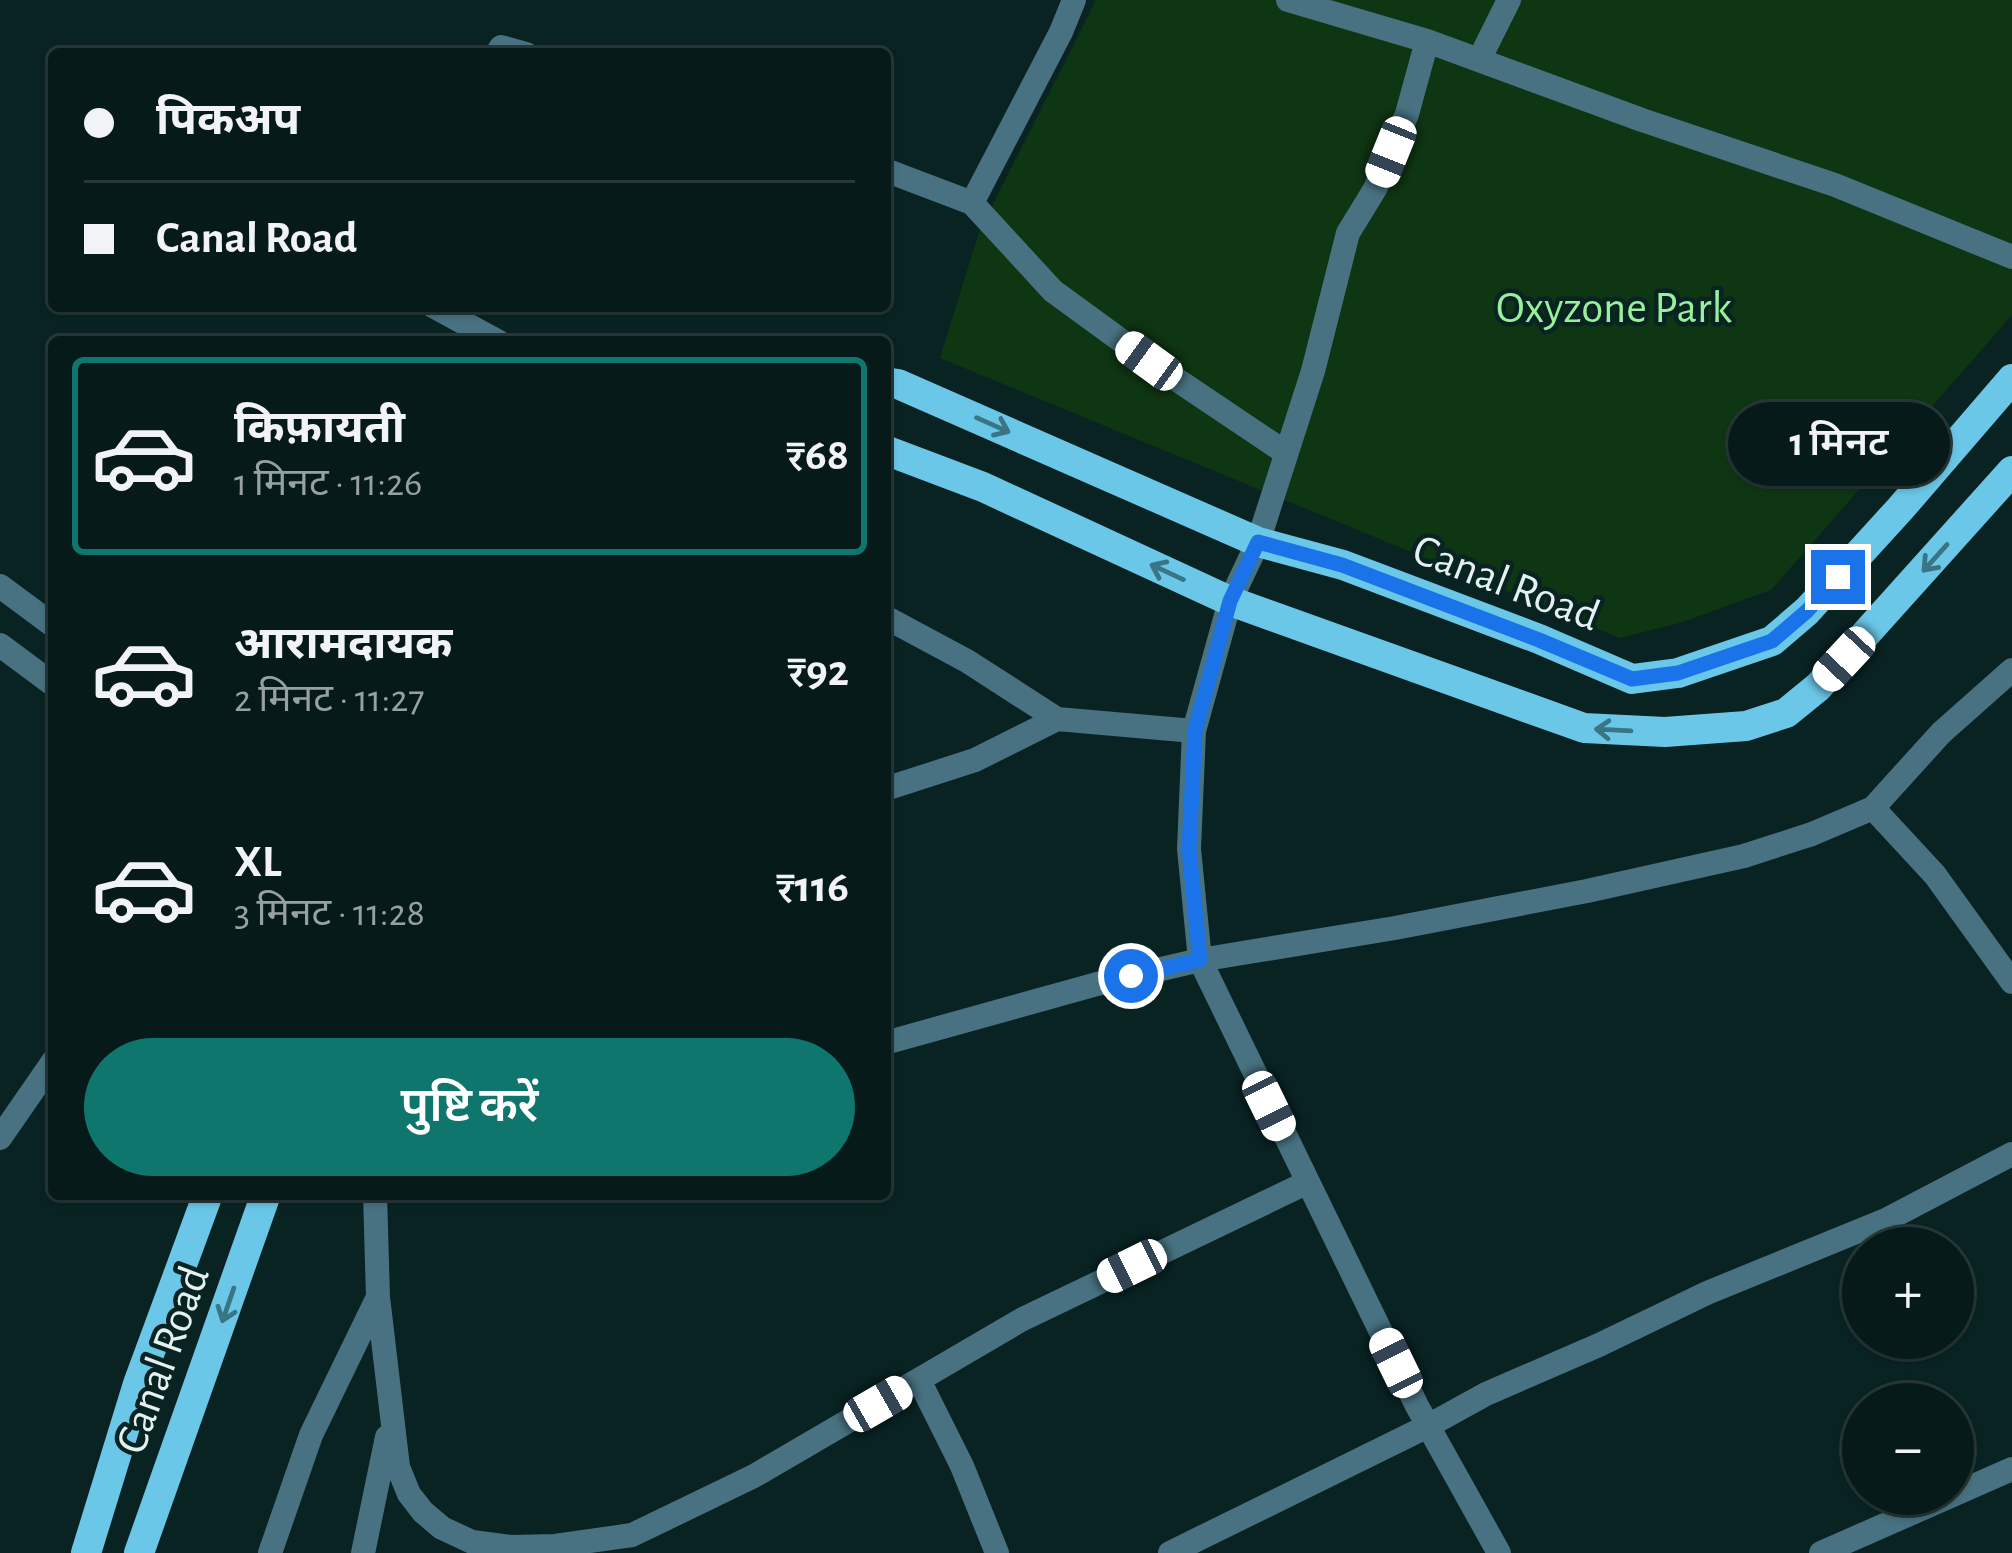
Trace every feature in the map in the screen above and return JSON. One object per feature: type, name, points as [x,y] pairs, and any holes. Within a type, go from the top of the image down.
[{"type":"main road","name":"Canal Road","points":[[891,383],[1258,542],[1342,565],[1632,679],[1678,673],[1772,641],[1807,611],[2012,379]]},
{"type":"main road","points":[[891,452],[983,488],[1230,601],[1584,728],[1665,732],[1746,725],[1786,713],[1818,687],[2012,471]]},
{"type":"main road","name":"Canal Road","points":[[86,1553],[138,1384],[206,1200]]},
{"type":"main road","name":"Canal Road","points":[[139,1553],[264,1200]]},
{"type":"street","points":[[972,203],[1074,0]]},
{"type":"street","points":[[1288,0],[1427,41],[1835,185],[2012,256]]},
{"type":"street","points":[[1479,60],[1509,0]]},
{"type":"street","points":[[1427,41],[1406,114],[1375,189],[1348,233],[1313,371],[1258,542],[1230,601],[1195,731],[1189,849],[1200,960],[1428,1426],[1499,1553]]},
{"type":"street","points":[[891,172],[972,203],[1053,291],[1286,453]]},
{"type":"street","points":[[444,312],[488,336]]},
{"type":"street","points":[[0,586],[48,622]]},
{"type":"street","points":[[891,620],[1057,719],[1195,731]]},
{"type":"street","points":[[0,645],[48,681]]},
{"type":"street","points":[[891,1041],[1200,960],[1587,891],[1722,861],[1812,834],[1873,808],[1941,733],[2012,670]]},
{"type":"street","points":[[891,787],[975,760],[1057,719]]},
{"type":"street","points":[[1873,808],[1935,875],[2012,982]]},
{"type":"street","points":[[0,1138],[48,1069]]},
{"type":"street","points":[[1170,1553],[1486,1394],[1707,1293],[1888,1219],[2012,1154]]},
{"type":"street","points":[[375,1200],[378,1297],[398,1467],[423,1512],[456,1537],[512,1547],[636,1544],[1022,1320],[1306,1183]]},
{"type":"street","points":[[270,1553],[311,1436],[378,1297]]},
{"type":"street","points":[[920,1380],[997,1553]]},
{"type":"street","points":[[363,1553],[391,1417]]},
{"type":"street","points":[[1822,1553],[2012,1469]]},
{"type":"green space","name":"Oxyzone Park","points":[[1096,0],[2012,0],[2012,315],[1771,590],[1683,622],[1620,638],[940,358],[979,232]]},
{"type":"route","points":[[1131,976],[1200,960],[1189,849],[1195,731],[1230,601],[1258,542],[1342,565],[1632,679],[1678,673],[1772,641],[1838,577]]}]
